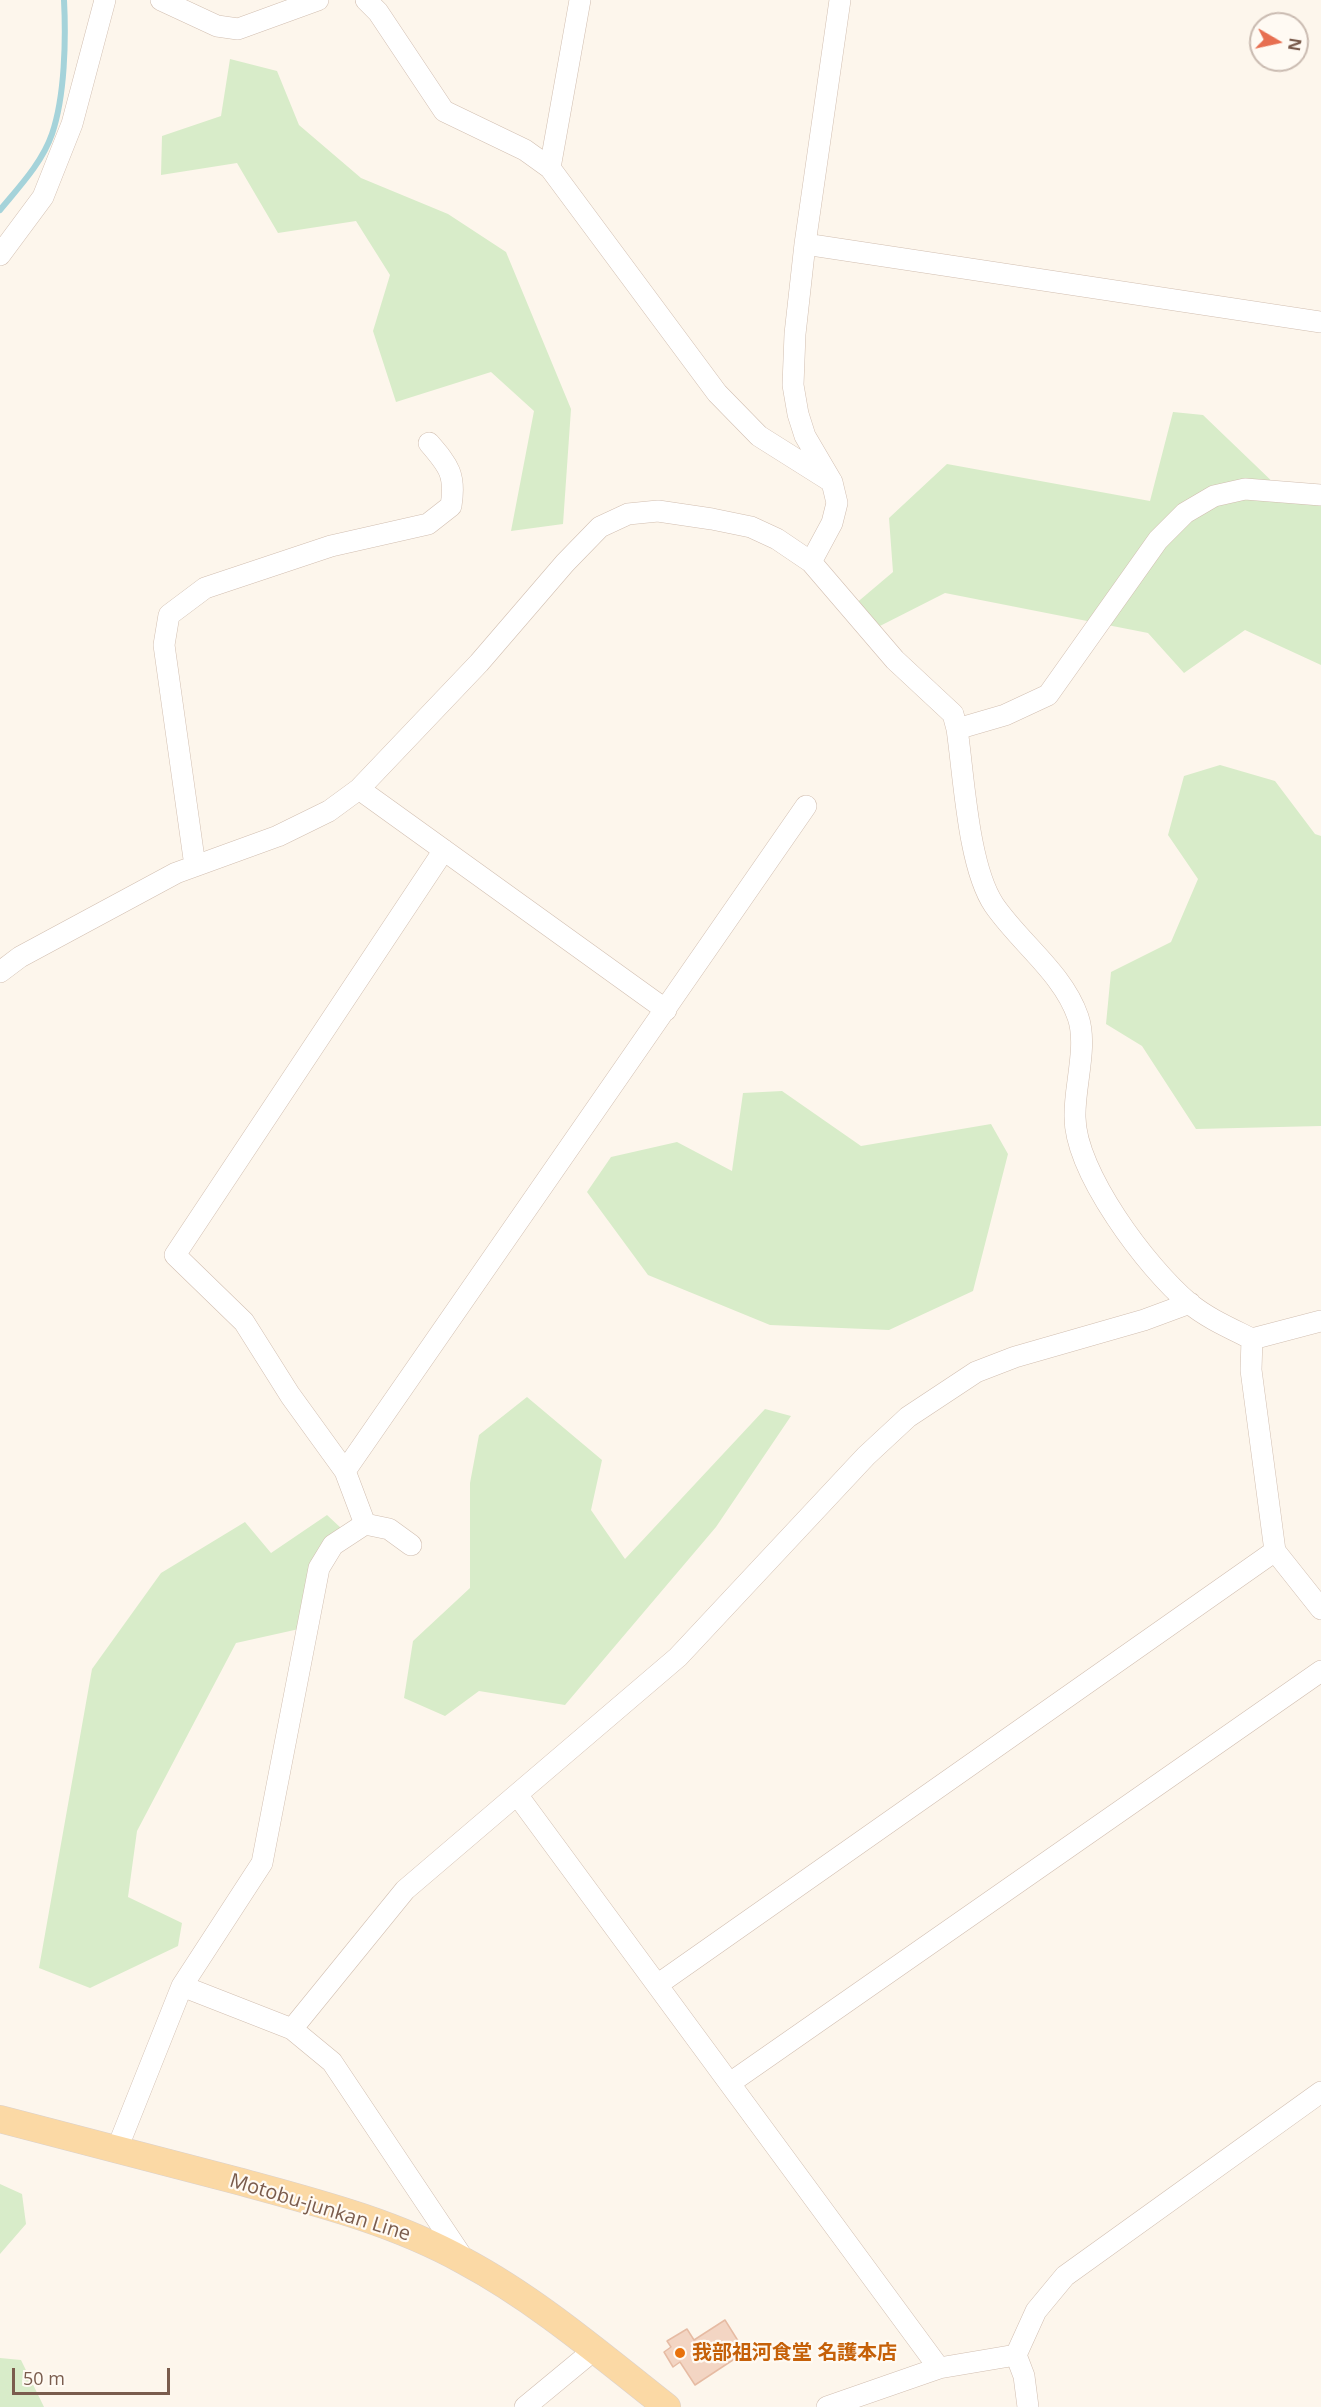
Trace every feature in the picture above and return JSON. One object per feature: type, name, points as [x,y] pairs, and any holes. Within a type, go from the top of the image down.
[{"type":"main road","name":"Motobu-junkan Line","points":[[0,2119],[279,2192],[396,2228],[465,2261],[594,2350],[667,2407]]},
{"type":"street","points":[[0,255],[43,197],[72,124],[105,0]]},
{"type":"street","points":[[162,0],[217,26],[238,30],[318,0]]},
{"type":"street","points":[[366,0],[378,12],[444,111],[525,150],[550,168],[717,393],[759,436],[832,482]]},
{"type":"street","points":[[550,168],[580,0]]},
{"type":"street","points":[[811,562],[832,523],[837,502],[832,482],[805,436],[793,385],[804,244],[840,0]]},
{"type":"street","points":[[804,244],[1321,322]]},
{"type":"street","points":[[195,866],[164,645],[169,615],[205,588],[331,546],[428,524],[451,506],[454,482],[441,456],[429,443]]},
{"type":"street","points":[[957,729],[1005,714],[1048,695],[1158,540],[1185,513],[1214,496],[1245,489],[1321,495]]},
{"type":"street","points":[[0,972],[20,957],[176,873],[279,836],[328,811],[359,789],[479,663],[565,563],[600,527],[628,514],[658,511],[751,527],[777,539],[811,562],[895,660],[953,714],[977,873],[994,905],[1068,994],[1079,1020],[1080,1062],[1075,1116],[1077,1140],[1087,1168],[1113,1212],[1171,1286],[1206,1316],[1252,1339],[1321,1321]]},
{"type":"street","points":[[359,789],[666,1010]]},
{"type":"street","points":[[345,1471],[806,806]]},
{"type":"street","points":[[365,1524],[345,1471],[290,1395],[244,1322],[175,1255],[444,850]]},
{"type":"street","points":[[292,2029],[405,1890],[518,1796],[678,1657],[866,1456],[908,1417],[976,1372],[1015,1357],[1144,1320],[1190,1304]]},
{"type":"street","points":[[1252,1339],[1251,1370],[1275,1551],[1321,1609]]},
{"type":"street","points":[[117,2149],[182,1986],[262,1863],[319,1568],[333,1545],[365,1524],[389,1529],[411,1545]]},
{"type":"street","points":[[657,1985],[1275,1551]]},
{"type":"street","points":[[730,2083],[1321,1671]]},
{"type":"street","points":[[518,1796],[939,2368]]},
{"type":"street","points":[[182,1986],[292,2029],[332,2062],[465,2261]]},
{"type":"street","points":[[1028,2407],[1024,2376],[1016,2355],[1036,2311],[1065,2276],[1321,2092]]},
{"type":"street","points":[[525,2407],[594,2350]]},
{"type":"street","points":[[827,2407],[939,2368],[1016,2355]]},
{"type":"green space","points":[[230,59],[277,71],[299,125],[361,178],[448,214],[506,252],[571,409],[563,524],[511,531],[534,411],[491,372],[396,402],[373,331],[390,275],[356,221],[278,233],[237,163],[161,175],[162,136],[221,116]]},
{"type":"green space","points":[[1173,412],[1203,415],[1279,488],[1321,499],[1321,665],[1245,630],[1184,673],[1148,633],[945,593],[872,630],[854,605],[893,572],[889,518],[947,464],[1150,501]]},
{"type":"green space","points":[[1220,765],[1275,781],[1315,834],[1321,836],[1321,1126],[1196,1129],[1142,1046],[1106,1024],[1111,972],[1171,942],[1198,879],[1168,835],[1184,776]]},
{"type":"green space","points":[[782,1091],[861,1146],[991,1124],[1008,1154],[973,1291],[889,1330],[770,1325],[648,1275],[587,1192],[611,1157],[677,1142],[732,1171],[743,1093]]},
{"type":"green space","points":[[527,1397],[602,1460],[591,1510],[625,1559],[765,1409],[791,1416],[716,1527],[565,1705],[479,1691],[445,1716],[404,1698],[413,1641],[470,1588],[470,1483],[479,1435]]},
{"type":"green space","points":[[327,1515],[342,1529],[299,1629],[236,1643],[137,1831],[128,1897],[182,1923],[178,1946],[90,1988],[39,1968],[92,1669],[161,1573],[245,1522],[271,1553]]},
{"type":"green space","points":[[0,2184],[22,2194],[26,2224],[0,2254]]},
{"type":"green space","points":[[0,2358],[21,2360],[44,2407],[0,2407]]},
{"type":"building","points":[[725,2320],[745,2352],[695,2385],[680,2362],[673,2367],[664,2352],[671,2347],[667,2341],[687,2329],[694,2340]]},
{"type":"waterway","points":[[0,210],[36,165],[52,134],[62,85],[65,50],[64,0]]},
{"type":"place","name":"我部祖河食堂 名護本店","points":[[680,2353]]}]
